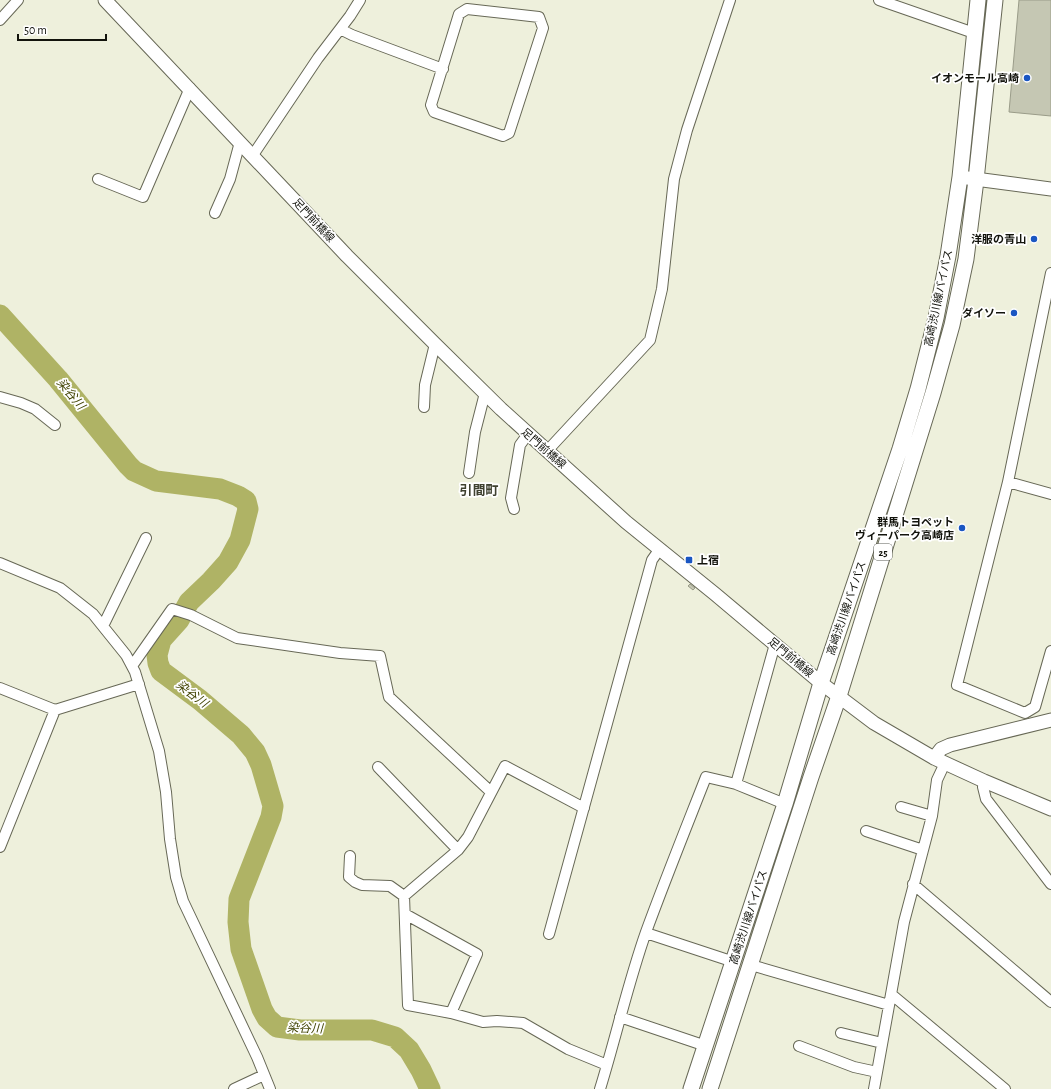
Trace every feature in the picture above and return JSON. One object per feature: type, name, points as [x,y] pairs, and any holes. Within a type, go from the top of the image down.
[{"type":"main road","name":"足門前橋線","points":[[105,0],[190,88],[347,256],[435,344],[528,434],[659,550],[874,724],[939,761],[1051,809]]},
{"type":"main road","name":"高崎渋川線バイパス","points":[[692,1089],[785,804],[821,682],[900,448],[918,389],[936,318],[948,256],[960,178],[978,0]]},
{"type":"main road","name":"高崎渋川線バイパス","points":[[710,1089],[811,777],[839,696],[933,393],[952,325],[966,259],[995,0]]},
{"type":"main road","points":[[960,178],[1051,189]]},
{"type":"main road","points":[[939,761],[941,749],[950,745],[1051,720]]},
{"type":"street","points":[[0,20],[18,0]]},
{"type":"street","points":[[253,155],[318,58],[360,0]]},
{"type":"street","points":[[547,451],[650,340],[662,289],[674,178],[687,130],[730,0]]},
{"type":"street","points":[[879,0],[974,33]]},
{"type":"street","points":[[467,9],[539,17],[543,28],[510,132],[504,136],[434,112],[431,105],[442,69],[459,14],[467,9]]},
{"type":"street","points":[[340,29],[352,35],[442,69]]},
{"type":"street","points":[[98,179],[143,197],[190,88]]},
{"type":"street","points":[[215,213],[230,178],[240,142]]},
{"type":"street","points":[[1051,273],[1008,482],[958,685],[1025,713],[1036,706],[1051,651]]},
{"type":"street","points":[[424,407],[425,385],[435,344]]},
{"type":"street","points":[[469,473],[475,432],[485,393]]},
{"type":"street","points":[[0,398],[21,403],[35,409],[55,425]]},
{"type":"street","points":[[514,509],[511,498],[520,445],[528,434]]},
{"type":"street","points":[[1008,482],[1051,494]]},
{"type":"street","points":[[103,626],[146,538]]},
{"type":"street","points":[[548,934],[652,560],[659,550]]},
{"type":"street","points":[[0,563],[60,588],[93,614],[126,655],[132,666],[139,684],[159,751],[166,792],[170,839],[176,877],[183,901],[270,1089]]},
{"type":"street","points":[[132,666],[172,609],[191,615],[237,638],[340,653],[380,656],[389,697],[491,792]]},
{"type":"street","points":[[736,784],[775,644]]},
{"type":"street","points":[[0,688],[55,710],[139,684]]},
{"type":"street","points":[[0,847],[55,710]]},
{"type":"street","points":[[874,1089],[904,922],[932,816],[939,761]]},
{"type":"street","points":[[584,808],[505,766],[468,837],[458,850],[404,896],[408,1005],[451,1013],[483,1022],[523,1023],[568,1049],[607,1065]]},
{"type":"street","points":[[378,767],[458,850]]},
{"type":"street","points":[[600,1089],[646,933],[706,777],[736,784],[785,804]]},
{"type":"street","points":[[984,781],[983,787],[986,799],[1051,884]]},
{"type":"street","points":[[901,807],[932,816]]},
{"type":"street","points":[[866,831],[923,850]]},
{"type":"street","points":[[350,856],[349,877],[355,882],[362,885],[390,886],[404,896]]},
{"type":"street","points":[[913,884],[1051,1002]]},
{"type":"street","points":[[404,914],[477,954],[451,1013]]},
{"type":"street","points":[[646,933],[734,962]]},
{"type":"street","points":[[750,965],[889,1005]]},
{"type":"street","points":[[891,994],[1005,1089]]},
{"type":"street","points":[[620,1017],[706,1046]]},
{"type":"street","points":[[841,1033],[882,1043]]},
{"type":"street","points":[[799,1046],[854,1067],[877,1072]]},
{"type":"street","points":[[234,1089],[264,1075]]},
{"type":"building","points":[[1019,0],[1051,0],[1051,116],[1009,112]]},
{"type":"building","points":[[690,584],[695,588],[693,590],[688,586]]},
{"type":"waterway","name":"染谷川","points":[[0,315],[58,379],[134,471],[156,481],[220,489],[246,501],[248,509],[240,540],[228,562],[189,602],[179,620],[161,640],[157,655],[161,671],[200,700],[241,735],[255,752],[261,765],[273,806],[271,817],[239,899],[238,922],[241,949],[262,1009],[267,1018],[277,1027],[300,1030],[372,1030],[395,1037],[409,1050],[430,1089]]},
{"type":"place","name":"イオンモール高崎","points":[[1027,78]]},
{"type":"place","name":"洋服の青山","points":[[1034,239]]},
{"type":"place","name":"ダイソー","points":[[1014,313]]},
{"type":"place","name":"群馬トヨペット ヴィーパーク高崎店","points":[[962,528]]},
{"type":"place","name":"上宿","points":[[689,560]]},
{"type":"district","name":"引間町","points":[[479,490]]}]
